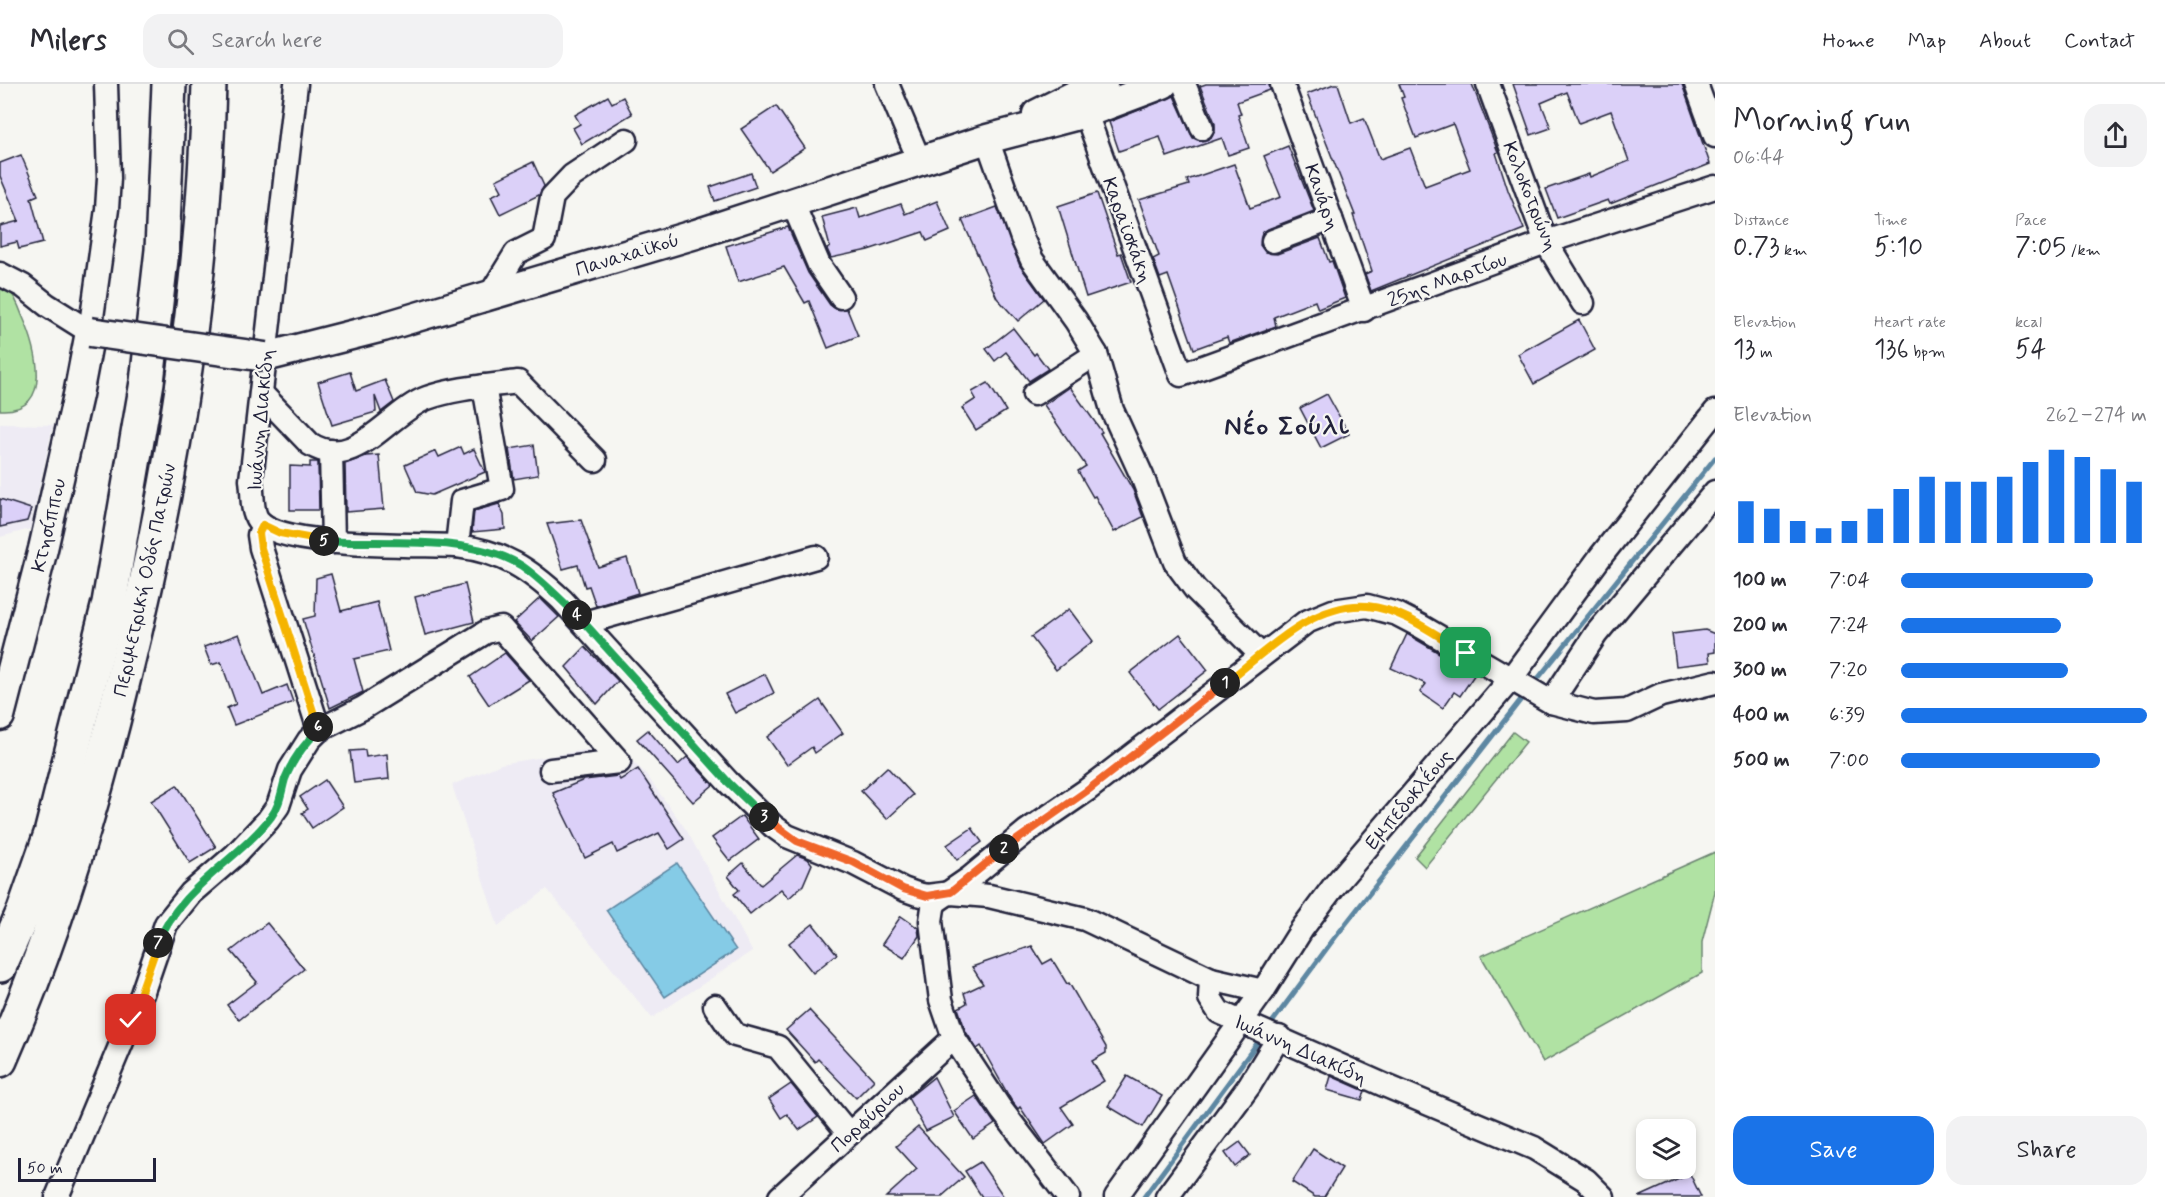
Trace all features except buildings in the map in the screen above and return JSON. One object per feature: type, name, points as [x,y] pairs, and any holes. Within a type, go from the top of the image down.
[{"type":"highway","name":"Περιμετρική Οδός Πατρών","points":[[0,965],[24,911],[51,834],[109,603],[150,360],[162,250],[169,84]]},
{"type":"highway","name":"Περιμετρική Οδός Πατρών","points":[[0,1060],[46,941],[89,809],[109,741],[154,545],[179,409],[199,267],[209,84]]},
{"type":"main road","name":"Παναχαϊκού","points":[[265,357],[490,295],[793,204],[987,139],[1086,93],[1162,84]]},
{"type":"main road","points":[[90,332],[265,357]]},
{"type":"main road","name":"Κτησίππου","points":[[0,717],[43,549],[90,332]]},
{"type":"street","points":[[0,274],[23,286],[46,305],[90,332],[107,209],[109,178],[106,84]]},
{"type":"street","name":"Ιωάννη Διακίδη","points":[[263,525],[256,516],[251,480],[296,84]]},
{"type":"street","points":[[887,84],[920,162]]},
{"type":"street","points":[[1184,84],[1202,128]]},
{"type":"street","name":"Κανάρη","points":[[1282,84],[1364,310]]},
{"type":"street","name":"Κολοκοτρώνη","points":[[1488,84],[1546,242],[1582,303]]},
{"type":"street","points":[[1696,84],[1715,136]]},
{"type":"street","name":"Καραϊσκάκη","points":[[1086,93],[1181,375]]},
{"type":"street","points":[[987,139],[1029,253],[1096,354],[1112,410],[1142,476],[1175,562],[1195,589],[1261,655]]},
{"type":"street","points":[[490,295],[516,253],[544,239],[552,197],[572,176],[626,140]]},
{"type":"street","name":"25ης Μαρτίου","points":[[1181,375],[1546,242],[1715,187]]},
{"type":"street","points":[[793,204],[819,265],[841,297]]},
{"type":"street","points":[[1273,241],[1331,219]]},
{"type":"street","points":[[1034,394],[1096,354]]},
{"type":"street","points":[[261,393],[310,444],[319,450],[331,452],[364,443],[425,399],[484,386],[518,382],[594,460]]},
{"type":"street","points":[[457,546],[462,501],[502,489],[484,386]]},
{"type":"street","name":"Εμπεδοκλέους","points":[[1116,1197],[1263,991],[1302,929],[1334,886],[1510,680],[1601,556],[1715,412]]},
{"type":"street","points":[[331,452],[333,542]]},
{"type":"street","points":[[1544,699],[1715,492]]},
{"type":"street","points":[[319,730],[261,548],[259,533],[263,525],[296,537],[333,542],[457,546],[493,554],[521,566],[543,583],[584,623],[728,782],[773,826],[797,841],[853,862],[903,889],[927,896],[951,892],[989,896],[1084,920],[1211,980],[1263,991]]},
{"type":"street","points":[[584,623],[816,557]]},
{"type":"street","points":[[1068,1197],[1000,1108],[954,1038],[941,1000],[931,914],[935,902],[951,892],[1027,831],[1088,790],[1306,622],[1333,611],[1367,606],[1397,614],[1544,699],[1594,713],[1627,711],[1661,695],[1715,682]]},
{"type":"street","points":[[57,1197],[142,994],[166,924],[191,893],[235,855],[268,820],[278,806],[290,770],[309,740],[319,730],[363,708],[486,632],[501,628],[619,762],[550,770]]},
{"type":"street","name":"Ιωάννη Διακίδη","points":[[1211,980],[1210,998],[1219,1012],[1534,1148],[1586,1180],[1603,1197]]},
{"type":"street","points":[[715,1006],[735,1035],[778,1047],[849,1134]]},
{"type":"street","points":[[1167,1197],[1249,1086],[1279,1037]]},
{"type":"street","name":"Πορφύριου","points":[[780,1197],[954,1038]]},
{"type":"shaded area","points":[[0,424],[53,425],[30,529],[0,537]]},
{"type":"shaded area","points":[[615,745],[645,773],[687,831],[752,951],[652,1018],[547,889],[498,926],[452,785],[501,764]]},
{"type":"green space","points":[[0,286],[9,290],[18,305],[32,343],[37,375],[35,389],[29,401],[18,408],[0,410]]},
{"type":"green space","points":[[1513,732],[1526,742],[1425,867],[1415,857]]},
{"type":"green space","points":[[1715,852],[1715,892],[1702,942],[1702,973],[1543,1062],[1481,956]]},
{"type":"water","points":[[677,863],[736,950],[665,997],[606,910]]},
{"type":"waterway","points":[[1532,686],[1715,458]]},
{"type":"waterway","points":[[1268,1028],[1330,944],[1526,693]]},
{"type":"waterway","points":[[1144,1197],[1261,1038]]},
{"type":"district","name":"Νέο Σούλι","points":[[1287,425]]},
{"type":"route","points":[[131,1020],[168,920],[191,893],[235,855],[268,820],[278,806],[286,777],[309,740],[319,730],[261,548],[259,533],[263,525],[280,533],[311,540],[474,548],[508,559],[521,566],[543,583],[584,623],[728,782],[773,826],[797,841],[853,862],[903,889],[927,896],[951,892],[1027,831],[1088,790],[1306,622],[1333,611],[1367,606],[1397,614],[1466,653]]}]
